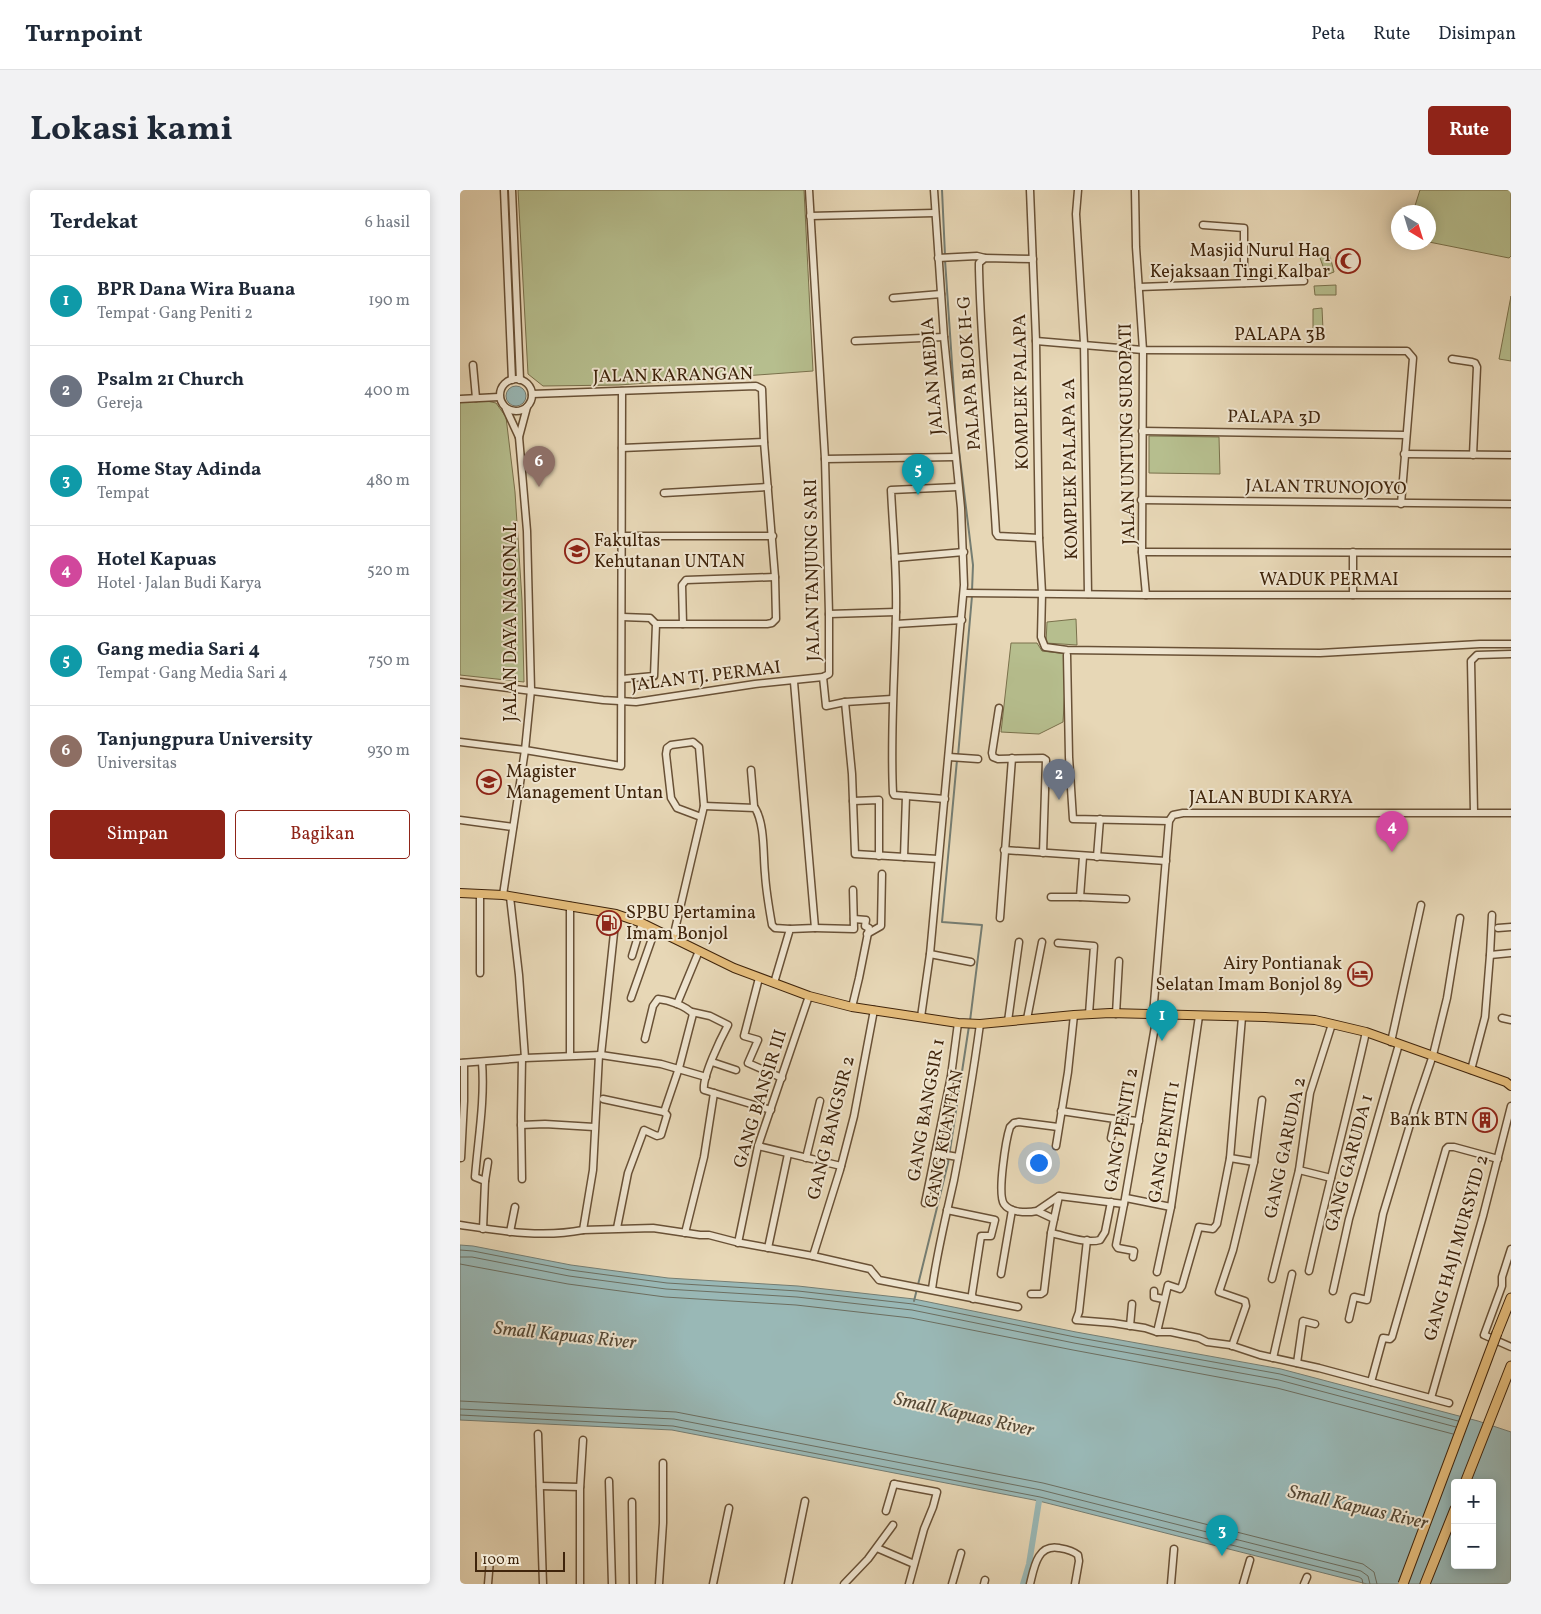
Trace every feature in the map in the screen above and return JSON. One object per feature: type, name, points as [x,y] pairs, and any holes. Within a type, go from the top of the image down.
[{"type":"highway","points":[[1403,1584],[1511,1298]]},
{"type":"highway","points":[[1467,1479],[1511,1366]]},
{"type":"highway","points":[[1425,1584],[1451,1519]]},
{"type":"main road","points":[[460,893],[506,896],[616,914],[759,978],[809,996],[852,1007],[959,1023],[979,1024],[1089,1014],[1299,1018],[1366,1032],[1510,1084]]},
{"type":"street","points":[[504,190],[512,380]]},
{"type":"street","points":[[512,190],[520,380]]},
{"type":"street","name":"JALAN TANJUNG SARI","points":[[809,190],[825,459],[830,671],[828,676],[823,678],[794,682],[815,928]]},
{"type":"street","name":"JALAN MEDIA","points":[[921,1017],[930,954],[965,593],[964,552],[944,337],[934,213],[934,190]]},
{"type":"street","name":"KOMPLEK PALAPA","points":[[1030,190],[1036,340],[1042,640],[1045,647],[1050,649],[1320,653],[1511,644]]},
{"type":"street","name":"KOMPLEK PALAPA 2A","points":[[1078,190],[1076,214],[1084,343],[1088,594]]},
{"type":"street","name":"JALAN UNTUNG SUROPATI","points":[[1135,190],[1136,247],[1143,350],[1142,552],[1511,553]]},
{"type":"street","points":[[810,216],[934,213]]},
{"type":"street","points":[[1203,225],[1244,228],[1244,283]]},
{"type":"street","points":[[938,258],[977,256],[985,258],[1033,259]]},
{"type":"street","name":"PALAPA BLOK H-G","points":[[985,258],[980,261],[979,265],[980,326],[997,536],[1039,538]]},
{"type":"street","points":[[1139,287],[1304,281]]},
{"type":"street","points":[[893,298],[941,294]]},
{"type":"street","points":[[855,340],[944,337]]},
{"type":"street","name":"PALAPA 3B","points":[[1036,340],[1143,350],[1407,351],[1413,358],[1406,435]]},
{"type":"street","points":[[1452,359],[1472,362],[1477,367],[1473,455]]},
{"type":"street","points":[[474,364],[476,398]]},
{"type":"street","points":[[460,399],[499,397],[504,384],[512,380],[520,380],[528,385],[532,394]]},
{"type":"street","name":"JALAN KARANGAN","points":[[532,394],[759,387],[763,391],[764,442],[775,577],[776,616],[772,623],[656,624],[652,619],[643,617],[622,618]]},
{"type":"street","points":[[460,742],[526,750],[621,766],[622,391]]},
{"type":"street","name":"JALAN DAYA NASIONAL","points":[[519,437],[532,394]]},
{"type":"street","name":"JALAN DAYA NASIONAL","points":[[499,397],[519,437],[527,531],[531,690],[526,750],[506,896],[518,966],[524,1058],[521,1124],[522,1179]]},
{"type":"street","points":[[506,409],[517,412],[528,407]]},
{"type":"street","name":"PALAPA 3D","points":[[1142,431],[1406,435]]},
{"type":"street","points":[[1401,504],[1406,435]]},
{"type":"street","points":[[622,448],[764,442]]},
{"type":"street","points":[[1404,454],[1511,455]]},
{"type":"street","points":[[825,459],[955,457]]},
{"type":"street","points":[[945,799],[894,795],[893,793],[892,699],[896,624],[896,558],[890,490],[958,487]]},
{"type":"street","points":[[664,493],[768,488]]},
{"type":"street","name":"JALAN TRUNOJOYO","points":[[1141,500],[1511,504]]},
{"type":"street","points":[[621,536],[773,536]]},
{"type":"street","points":[[896,558],[964,552]]},
{"type":"street","points":[[1142,552],[1146,595]]},
{"type":"street","points":[[1353,552],[1353,595]]},
{"type":"street","points":[[683,624],[682,588],[684,581],[775,577]]},
{"type":"street","name":"WADUK PERMAI","points":[[965,593],[1511,596]]},
{"type":"street","points":[[829,614],[896,612]]},
{"type":"street","points":[[896,624],[962,620]]},
{"type":"street","points":[[622,679],[654,676],[656,624]]},
{"type":"street","points":[[1067,654],[1072,819],[1169,821]]},
{"type":"street","points":[[1474,812],[1471,661],[1480,654],[1511,654]]},
{"type":"street","points":[[823,678],[826,706],[845,702],[892,699]]},
{"type":"street","name":"JALAN TJ. PERMAI","points":[[460,682],[622,702],[636,702],[755,684],[794,682]]},
{"type":"street","points":[[845,702],[855,854],[938,859]]},
{"type":"street","points":[[999,708],[992,754],[996,759],[1044,758],[1046,760],[1043,853]]},
{"type":"street","points":[[672,938],[704,806],[699,747],[693,742],[671,745],[666,751],[671,798],[677,808],[701,817]]},
{"type":"street","points":[[950,757],[978,759]]},
{"type":"street","points":[[1000,918],[1012,758]]},
{"type":"street","points":[[752,770],[754,806],[759,813],[761,824],[765,876],[772,925],[775,928],[790,929],[854,929],[853,890]]},
{"type":"street","points":[[904,857],[906,796]]},
{"type":"street","points":[[853,802],[879,800],[880,856]]},
{"type":"street","points":[[704,806],[754,806]]},
{"type":"street","name":"JALAN BUDI KARYA","points":[[1155,1015],[1169,821],[1173,815],[1183,813],[1511,813]]},
{"type":"street","points":[[460,820],[514,827]]},
{"type":"street","points":[[1097,857],[1100,820]]},
{"type":"street","points":[[1004,850],[1166,861]]},
{"type":"street","points":[[1080,897],[1083,856]]},
{"type":"street","points":[[868,931],[881,926],[882,874]]},
{"type":"street","points":[[480,894],[480,973]]},
{"type":"street","points":[[1051,897],[1126,899]]},
{"type":"street","name":"GANG GARUDA 1","points":[[1333,1291],[1349,1218],[1395,1043],[1421,905]]},
{"type":"street","points":[[570,906],[570,1056]]},
{"type":"street","points":[[584,1230],[593,1170],[594,1127],[600,1055],[616,914]]},
{"type":"street","points":[[1472,1070],[1484,1025],[1492,915]]},
{"type":"street","points":[[1349,1319],[1354,1297],[1367,1300],[1383,1214],[1433,1055],[1447,998],[1460,918]]},
{"type":"street","points":[[852,1007],[868,931],[865,926],[866,920],[854,919]]},
{"type":"street","points":[[632,956],[642,924]]},
{"type":"street","points":[[1498,928],[1511,927]]},
{"type":"street","points":[[774,983],[790,929]]},
{"type":"street","points":[[631,998],[655,930]]},
{"type":"street","points":[[1008,1021],[1019,942]]},
{"type":"street","points":[[1027,1019],[1042,942]]},
{"type":"street","points":[[1058,943],[1094,946],[1089,1014]]},
{"type":"street","points":[[677,1004],[699,951]]},
{"type":"street","points":[[1490,955],[1511,953]]},
{"type":"street","points":[[930,954],[971,962]]},
{"type":"street","points":[[1116,1014],[1119,961]]},
{"type":"street","points":[[759,978],[744,1036],[758,1040],[748,1063],[782,1078]]},
{"type":"street","name":"GANG BANSIR III","points":[[738,1243],[758,1146],[809,996]]},
{"type":"street","points":[[645,1039],[653,1006],[660,999],[677,1004],[692,1012],[710,1016],[728,1025],[706,1077],[704,1089],[771,1110]]},
{"type":"street","name":"GANG BANGSIR 2","points":[[813,1254],[841,1166],[854,1116],[874,1010]]},
{"type":"street","points":[[617,1228],[628,1172],[644,1130],[661,1136],[667,1115],[664,1112],[679,1068],[693,1016],[692,1012]]},
{"type":"street","points":[[1056,1146],[1068,1072],[1074,1015]]},
{"type":"street","name":"GANG PENITI 2","points":[[1059,1196],[1111,1202],[1125,1201],[1155,1015]]},
{"type":"street","name":"GANG PENITI 1","points":[[1158,1272],[1171,1207],[1199,1016]]},
{"type":"street","points":[[1157,1332],[1163,1299],[1168,1285],[1180,1289],[1182,1286],[1199,1228],[1212,1229],[1217,1224],[1230,1158],[1242,1017]]},
{"type":"street","points":[[1502,1018],[1511,1020]]},
{"type":"street","name":"GANG BANGSIR 1","points":[[925,1203],[937,1153],[959,1023]]},
{"type":"street","name":"GANG KUANTAN","points":[[932,1289],[948,1210],[956,1156],[972,1082],[979,1024]]},
{"type":"street","name":"GANG GARUDA 2","points":[[1272,1278],[1299,1170],[1310,1093],[1332,1024]]},
{"type":"street","points":[[1309,1271],[1366,1032]]},
{"type":"street","points":[[461,1158],[464,1101],[462,1063],[600,1055],[679,1068],[706,1077]]},
{"type":"street","points":[[482,1062],[481,1113],[474,1177],[485,1181]]},
{"type":"street","points":[[712,1062],[736,1070]]},
{"type":"street","points":[[685,1233],[704,1157],[714,1093]]},
{"type":"street","points":[[603,1099],[664,1112]]},
{"type":"street","points":[[1232,1346],[1246,1306],[1245,1301],[1219,1292],[1233,1250],[1254,1162],[1262,1100]]},
{"type":"street","points":[[806,1158],[820,1101]]},
{"type":"street","name":"GANG HAJI MURSYID 2","points":[[1431,1398],[1511,1106]]},
{"type":"street","points":[[1061,1111],[1139,1121]]},
{"type":"street","points":[[1110,1138],[1115,1119]]},
{"type":"street","points":[[1058,1127],[1020,1122],[1014,1123],[1010,1127],[1001,1194],[1003,1203],[1012,1210],[1029,1212],[1037,1211],[1059,1196]]},
{"type":"street","points":[[521,1124],[594,1127]]},
{"type":"street","points":[[758,1146],[841,1166]]},
{"type":"street","points":[[1371,1382],[1383,1338],[1390,1339],[1392,1337],[1446,1149],[1454,1147],[1498,1159]]},
{"type":"street","points":[[937,1153],[956,1156]]},
{"type":"street","points":[[768,1248],[788,1154]]},
{"type":"street","points":[[1230,1158],[1254,1162]]},
{"type":"street","points":[[483,1228],[482,1201],[488,1162]]},
{"type":"street","points":[[1299,1170],[1332,1178]]},
{"type":"street","points":[[1031,1294],[1041,1294],[1044,1292],[1051,1233],[1059,1196]]},
{"type":"street","points":[[1133,1257],[1134,1251],[1118,1248],[1116,1245],[1125,1201],[1171,1207]]},
{"type":"street","points":[[1051,1233],[1098,1241],[1103,1237],[1111,1202]]},
{"type":"street","points":[[510,1232],[515,1207]]},
{"type":"street","points":[[948,1210],[995,1220],[992,1236],[982,1236],[972,1294],[973,1298]]},
{"type":"street","points":[[1000,1274],[1012,1210]]},
{"type":"street","points":[[1037,1211],[1054,1220]]},
{"type":"street","points":[[460,1225],[510,1232],[556,1234],[584,1230],[653,1228],[709,1235],[738,1243],[813,1254],[870,1269],[879,1280],[1018,1306]]},
{"type":"street","points":[[1087,1240],[1079,1312],[1076,1320],[1130,1326],[1157,1332],[1171,1332],[1232,1346],[1296,1364],[1319,1368],[1449,1403]]},
{"type":"street","points":[[1511,1249],[1502,1277],[1502,1286],[1484,1333],[1486,1337],[1511,1347]]},
{"type":"street","points":[[1273,1358],[1292,1274]]},
{"type":"street","points":[[1154,1290],[1154,1297],[1163,1299]]},
{"type":"street","points":[[1130,1326],[1132,1304]]},
{"type":"street","points":[[1296,1364],[1303,1321],[1315,1324]]},
{"type":"street","points":[[538,1434],[543,1584]]},
{"type":"street","points":[[580,1584],[580,1487],[583,1440]]},
{"type":"street","points":[[659,1584],[663,1523],[663,1463]]},
{"type":"street","points":[[609,1481],[612,1584]]},
{"type":"street","points":[[886,1511],[894,1484],[937,1492],[909,1584]]},
{"type":"street","points":[[540,1486],[580,1487]]},
{"type":"street","points":[[788,1584],[804,1501]]},
{"type":"street","points":[[632,1502],[633,1584]]},
{"type":"street","points":[[713,1584],[729,1508]]},
{"type":"street","points":[[846,1583],[877,1548],[894,1525]]},
{"type":"street","points":[[1030,1584],[1038,1556],[1044,1549],[1053,1547],[1073,1551],[1078,1554],[1079,1561],[1075,1584]]},
{"type":"street","points":[[877,1548],[914,1564]]},
{"type":"street","points":[[1171,1584],[1174,1549]]},
{"type":"street","points":[[952,1584],[961,1553]]},
{"type":"street","points":[[488,1584],[490,1560]]},
{"type":"street","points":[[1243,1584],[1250,1560]]},
{"type":"street","points":[[1304,1584],[1306,1576]]},
{"type":"green space","points":[[518,190],[804,190],[813,371],[619,385],[543,386],[528,374]]},
{"type":"green space","points":[[1420,190],[1511,190],[1511,256],[1509,258],[1436,243],[1436,205],[1415,205]]},
{"type":"green space","points":[[1329,252],[1334,272],[1326,275],[1319,255]]},
{"type":"green space","points":[[1336,285],[1336,295],[1315,295],[1314,286]]},
{"type":"green space","points":[[1511,296],[1511,361],[1499,359]]},
{"type":"green space","points":[[1322,308],[1323,330],[1313,330],[1313,309]]},
{"type":"green space","points":[[482,400],[496,403],[506,417],[515,492],[522,600],[524,682],[460,675],[460,402]]},
{"type":"green space","points":[[1149,436],[1219,437],[1220,474],[1149,473]]},
{"type":"green space","points":[[1076,619],[1077,645],[1046,643],[1047,622]]},
{"type":"green space","points":[[1011,643],[1037,643],[1042,651],[1067,654],[1063,722],[1039,734],[1001,732]]},
{"type":"water","points":[[516,386],[523,389],[526,396],[523,403],[516,406],[509,403],[506,396],[509,389]]},
{"type":"water","name":"Small Kapuas River","points":[[460,1245],[571,1265],[668,1278],[798,1286],[914,1299],[1076,1332],[1281,1369],[1478,1421],[1511,1432],[1511,1584],[1367,1584],[1039,1501],[672,1430],[460,1420]]},
{"type":"waterway","points":[[942,190],[945,255]]},
{"type":"waterway","points":[[945,260],[956,422]]},
{"type":"waterway","points":[[958,442],[973,565],[972,591]]},
{"type":"waterway","points":[[958,756],[972,596]]},
{"type":"waterway","points":[[957,760],[942,922],[982,925],[970,1021]]},
{"type":"waterway","points":[[914,1301],[948,1163],[969,1026]]},
{"type":"waterway","points":[[1023,1584],[1029,1564],[1039,1501]]},
{"type":"place","name":"Masjid Nurul Haq Kejaksaan Tingi Kalbar","points":[[1348,261]]},
{"type":"place","name":"Tanjungpura University","points":[[539,487]]},
{"type":"place","name":"Gang media Sari 4","points":[[918,495]]},
{"type":"place","name":"Fakultas Kehutanan UNTAN","points":[[577,551]]},
{"type":"place","name":"Magister Management Untan","points":[[489,782]]},
{"type":"place","name":"Psalm 21 Church","points":[[1059,800]]},
{"type":"place","name":"Hotel Kapuas","points":[[1392,852]]},
{"type":"place","name":"SPBU Pertamina Imam Bonjol","points":[[609,923]]},
{"type":"place","name":"Airy Pontianak Selatan Imam Bonjol 89","points":[[1360,974]]},
{"type":"place","name":"BPR Dana Wira Buana","points":[[1162,1041]]},
{"type":"place","name":"Bank BTN","points":[[1485,1120]]},
{"type":"place","name":"Home Stay Adinda","points":[[1222,1556]]}]
